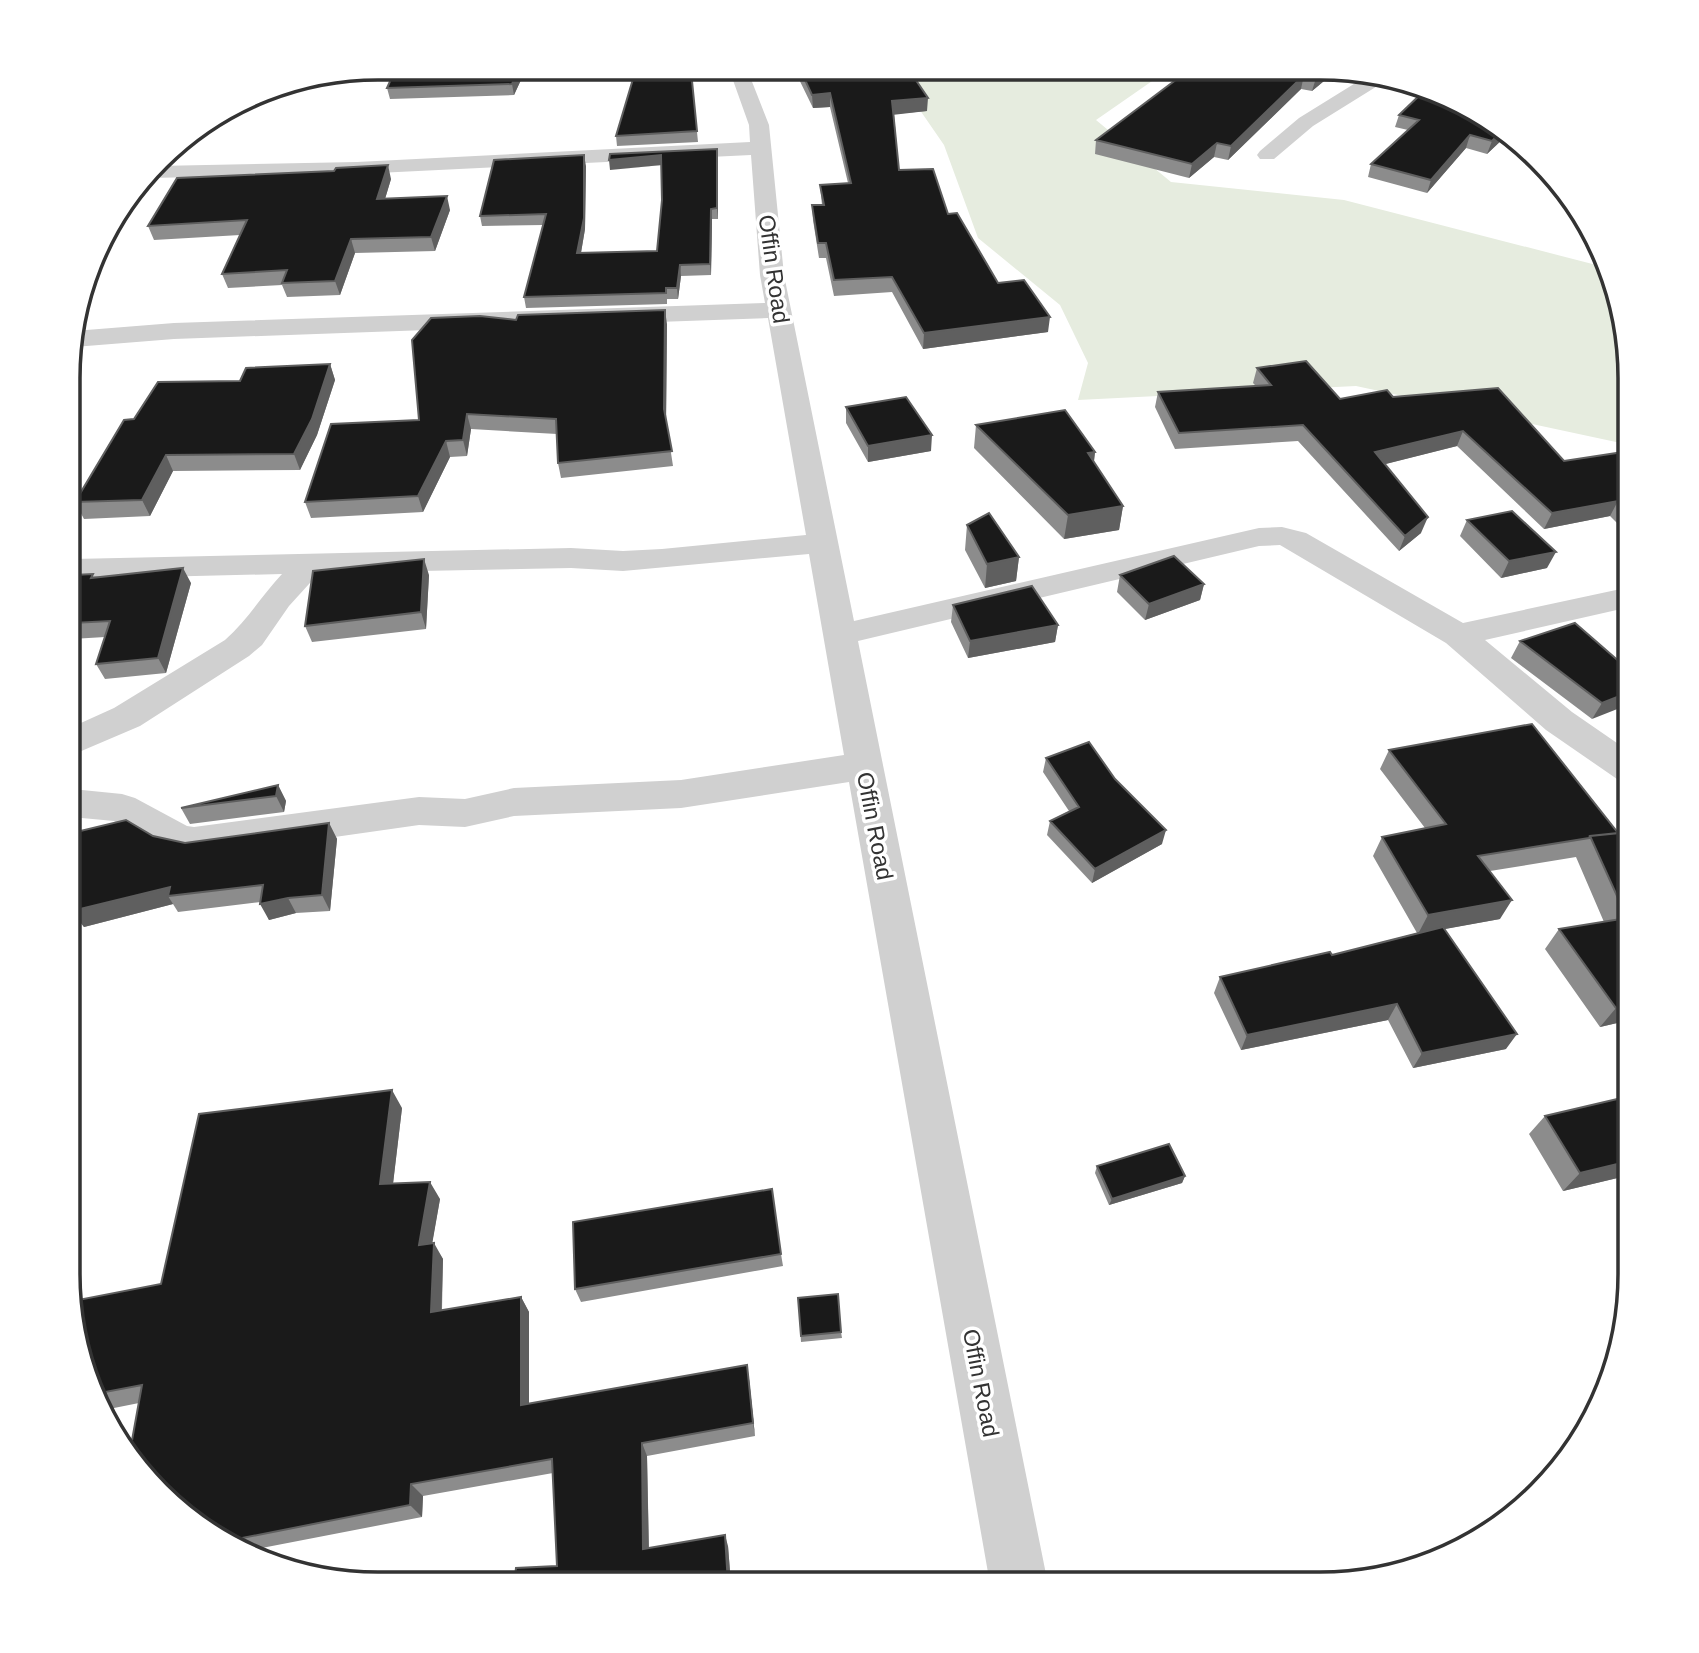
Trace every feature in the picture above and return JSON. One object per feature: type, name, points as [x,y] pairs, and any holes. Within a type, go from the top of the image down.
[{"type":"street","name":"Offin Road","points":[[742,80],[759,125],[766,223],[778,310],[1017,1572]]},
{"type":"street","points":[[1267,155],[1306,122],[1367,84]]},
{"type":"street","points":[[164,173],[358,168],[761,148]]},
{"type":"street","points":[[83,338],[186,331],[778,310]]},
{"type":"street","points":[[839,635],[1259,537],[1282,536],[1295,540],[1458,635],[1559,722],[1618,762]]},
{"type":"street","points":[[80,569],[571,558],[623,561],[821,542]]},
{"type":"street","points":[[80,738],[127,717],[237,648],[250,636],[276,599],[309,565]]},
{"type":"street","points":[[1458,635],[1618,600]]},
{"type":"street","points":[[80,804],[122,808],[178,840],[194,842],[419,811],[465,813],[514,802],[681,794],[863,766]]},
{"type":"shaded area","points":[[897,80],[1154,80],[1096,120],[1171,182],[1344,200],[1596,265],[1603,283],[1616,340],[1618,442],[1356,386],[1078,400],[1088,363],[1060,305],[978,238],[944,145]]},
{"type":"building","points":[[391,80],[514,80],[512,84],[387,88]]},
{"type":"building","points":[[633,80],[692,80],[697,131],[616,136]]},
{"type":"building","points":[[805,80],[916,80],[928,98],[892,101],[899,170],[933,169],[948,214],[957,213],[998,283],[1024,280],[1050,317],[924,333],[892,277],[834,280],[826,243],[818,243],[812,205],[824,205],[820,185],[851,183],[830,93],[812,95]]},
{"type":"building","points":[[1176,80],[1299,80],[1231,146],[1217,143],[1192,164],[1096,140]]},
{"type":"building","points":[[1418,97],[1452,111],[1495,138],[1492,141],[1470,135],[1431,180],[1371,164],[1419,120],[1399,115]]},
{"type":"building","points":[[717,149],[717,208],[711,209],[710,264],[680,265],[677,288],[666,288],[666,293],[524,297],[546,214],[480,216],[494,160],[584,155],[584,218],[577,253],[657,251],[662,200],[661,155],[609,160],[610,154]]},
{"type":"building","points":[[388,165],[377,199],[447,196],[431,237],[351,239],[335,281],[282,283],[287,270],[222,274],[247,220],[148,226],[177,178],[334,171],[336,168]]},
{"type":"building","points":[[665,310],[664,409],[672,451],[558,463],[556,419],[467,414],[463,440],[446,441],[418,496],[305,502],[331,424],[419,420],[412,340],[431,318],[480,316],[516,320],[518,315]]},
{"type":"building","points":[[1306,361],[1340,399],[1387,390],[1393,397],[1498,388],[1564,461],[1618,453],[1618,501],[1552,513],[1463,431],[1375,452],[1428,517],[1405,536],[1303,425],[1179,433],[1158,392],[1271,385],[1257,368]]},
{"type":"building","points":[[330,364],[312,419],[294,454],[166,455],[142,500],[80,502],[80,494],[124,420],[134,419],[158,382],[240,381],[246,368]]},
{"type":"building","points":[[906,397],[932,435],[868,446],[846,407]]},
{"type":"building","points":[[1065,410],[1095,452],[1088,453],[1123,506],[1068,515],[976,425]]},
{"type":"building","points":[[1512,511],[1556,552],[1509,561],[1467,520]]},
{"type":"building","points":[[989,513],[1019,557],[987,564],[967,525]]},
{"type":"building","points":[[1174,556],[1204,584],[1149,604],[1120,575]]},
{"type":"building","points":[[424,559],[421,612],[305,626],[313,571]]},
{"type":"building","points":[[183,568],[158,658],[96,664],[110,621],[80,623],[80,575],[93,574],[91,578]]},
{"type":"building","points":[[1032,586],[1058,625],[970,641],[953,605]]},
{"type":"building","points":[[1575,623],[1618,661],[1618,697],[1602,703],[1520,641]]},
{"type":"building","points":[[1532,724],[1618,833],[1478,856],[1512,900],[1428,915],[1382,837],[1446,824],[1389,750]]},
{"type":"building","points":[[1089,742],[1115,779],[1166,830],[1095,869],[1050,821],[1079,807],[1046,758]]},
{"type":"building","points":[[278,785],[276,796],[181,808]]},
{"type":"building","points":[[126,820],[153,836],[185,843],[329,823],[322,895],[260,904],[263,885],[168,896],[170,887],[80,909],[80,831]]},
{"type":"building","points":[[1618,833],[1618,898],[1590,836]]},
{"type":"building","points":[[1618,919],[1618,1007],[1616,1008],[1559,929]]},
{"type":"building","points":[[1443,927],[1517,1034],[1422,1053],[1397,1004],[1247,1035],[1220,977],[1330,952],[1332,955]]},
{"type":"building","points":[[392,1090],[380,1184],[430,1182],[419,1245],[434,1243],[431,1312],[521,1297],[521,1405],[747,1365],[753,1423],[642,1443],[643,1549],[725,1535],[727,1572],[516,1572],[516,1568],[557,1566],[552,1459],[411,1484],[410,1505],[240,1538],[197,1511],[182,1498],[155,1471],[132,1441],[142,1385],[105,1392],[86,1332],[82,1299],[161,1284],[199,1114]]},
{"type":"building","points":[[1618,1099],[1618,1164],[1580,1173],[1545,1116]]},
{"type":"building","points":[[1169,1144],[1185,1176],[1112,1199],[1097,1166]]},
{"type":"building","points":[[772,1189],[781,1254],[575,1289],[573,1222]]},
{"type":"building","points":[[838,1294],[841,1332],[801,1336],[798,1298]]}]
